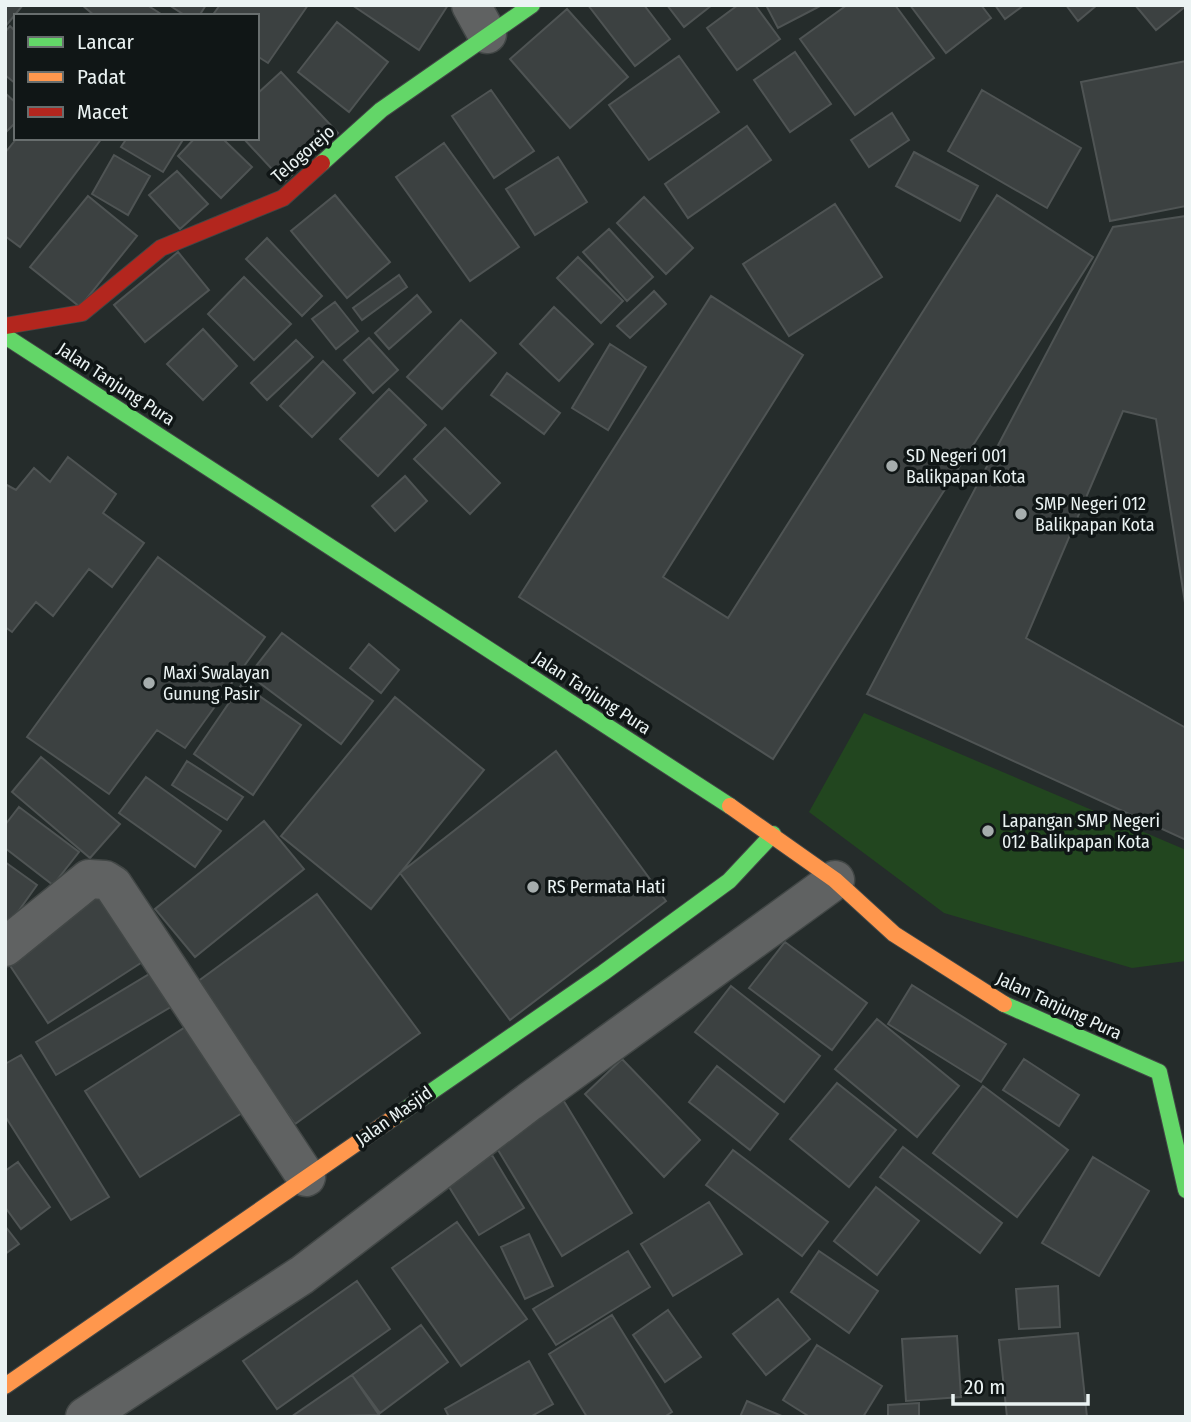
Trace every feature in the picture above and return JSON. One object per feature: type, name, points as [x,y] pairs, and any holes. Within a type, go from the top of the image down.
[{"type":"street","name":"Telogorejo","points":[[5,326],[82,313],[161,248],[283,198],[479,20],[532,5]]},
{"type":"street","name":"Jalan Tanjung Pura","points":[[5,336],[773,834],[835,880],[894,934],[992,999],[1078,1039],[1159,1072]]},
{"type":"street","name":"Jalan Masjid","points":[[5,1386],[603,973],[729,881],[773,834]]},
{"type":"street","points":[[5,947],[89,879],[105,880],[113,885],[306,1177]]},
{"type":"street","points":[[85,1417],[302,1275],[529,1102],[835,880]]},
{"type":"street","points":[[1177,1064],[1159,1072],[1186,1190]]},
{"type":"green space","name":"Lapangan SMP Negeri 012 Balikpapan Kota","points":[[864,713],[1186,850],[1186,961],[1132,968],[944,913],[809,812]]},
{"type":"building","points":[[5,5],[23,5],[14,14],[5,27]]},
{"type":"building","points":[[82,5],[147,5],[161,14],[93,14]]},
{"type":"building","points":[[169,5],[206,5],[200,14],[183,14]]},
{"type":"building","points":[[220,5],[308,5],[268,63],[259,57],[259,14],[213,14]]},
{"type":"building","points":[[352,5],[448,5],[419,50]]},
{"type":"building","points":[[588,5],[644,5],[670,39],[635,66]]},
{"type":"building","points":[[667,5],[712,5],[684,27]]},
{"type":"building","points":[[738,5],[755,5],[780,39],[737,70],[707,28]]},
{"type":"building","points":[[766,5],[822,5],[778,28]]},
{"type":"building","points":[[847,5],[895,5],[934,58],[855,115],[800,39]]},
{"type":"building","points":[[910,5],[981,5],[991,18],[946,53]]},
{"type":"building","points":[[995,5],[1024,5],[1005,19]]},
{"type":"building","points":[[1066,5],[1097,5],[1078,21]]},
{"type":"building","points":[[1135,5],[1186,5],[1186,6],[1156,30]]},
{"type":"building","points":[[567,9],[628,77],[570,128],[510,59]]},
{"type":"building","points":[[337,22],[388,62],[349,112],[298,72]]},
{"type":"building","points":[[10,26],[14,30],[14,82],[5,75],[5,32]]},
{"type":"building","points":[[795,52],[831,104],[790,132],[754,80]]},
{"type":"building","points":[[679,56],[719,112],[649,160],[609,105]]},
{"type":"building","points":[[1186,61],[1186,206],[1110,221],[1081,82]]},
{"type":"building","points":[[281,72],[338,133],[284,182],[245,140],[259,140],[259,92]]},
{"type":"building","points":[[491,90],[534,151],[494,178],[452,116]]},
{"type":"building","points":[[982,90],[1081,148],[1047,208],[948,151]]},
{"type":"building","points":[[5,93],[14,101],[14,124],[5,133]]},
{"type":"building","points":[[892,113],[909,140],[869,167],[851,140]]},
{"type":"building","points":[[747,126],[771,160],[688,218],[665,184]]},
{"type":"building","points":[[15,140],[100,140],[20,247],[5,236],[5,153]]},
{"type":"building","points":[[126,140],[183,140],[163,172],[121,147]]},
{"type":"building","points":[[193,140],[224,140],[252,167],[221,198],[178,156]]},
{"type":"building","points":[[444,143],[519,247],[470,281],[396,177]]},
{"type":"building","points":[[914,152],[978,186],[960,221],[896,186]]},
{"type":"building","points":[[114,155],[150,176],[128,215],[92,194]]},
{"type":"building","points":[[558,157],[587,202],[535,235],[506,189]]},
{"type":"building","points":[[177,171],[208,204],[180,229],[149,195]]},
{"type":"building","points":[[335,195],[390,262],[347,298],[291,231]]},
{"type":"building","name":"SD Negeri 001 Balikpapan Kota","points":[[997,195],[1093,257],[773,759],[519,597],[711,296],[803,355],[663,577],[728,618]]},
{"type":"building","points":[[88,196],[137,236],[80,307],[30,267]]},
{"type":"building","points":[[644,197],[693,248],[666,274],[617,223]]},
{"type":"building","points":[[835,204],[882,277],[789,336],[743,264]]},
{"type":"building","name":"SMP Negeri 012 Balikpapan Kota","points":[[1186,216],[1186,609],[1156,419],[1123,411],[1026,638],[1186,728],[1186,840],[867,694],[1113,227]]},
{"type":"building","points":[[609,229],[653,277],[627,301],[583,252]]},
{"type":"building","points":[[267,238],[322,296],[302,316],[246,259]]},
{"type":"building","points":[[178,252],[209,290],[145,342],[114,305]]},
{"type":"building","points":[[578,257],[623,301],[601,323],[557,278]]},
{"type":"building","points":[[399,275],[407,287],[362,320],[353,308]]},
{"type":"building","points":[[244,277],[291,324],[254,360],[208,314]]},
{"type":"building","points":[[654,291],[666,304],[630,338],[617,326]]},
{"type":"building","points":[[417,295],[431,312],[389,349],[375,333]]},
{"type":"building","points":[[335,302],[358,331],[336,349],[312,319]]},
{"type":"building","points":[[554,307],[593,344],[559,381],[520,344]]},
{"type":"building","points":[[461,320],[496,353],[442,409],[407,377]]},
{"type":"building","points":[[203,329],[237,366],[203,400],[167,364]]},
{"type":"building","points":[[369,338],[398,370],[373,393],[344,360]]},
{"type":"building","points":[[296,340],[313,357],[267,400],[251,383]]},
{"type":"building","points":[[610,344],[646,367],[608,430],[572,408]]},
{"type":"building","points":[[323,361],[355,393],[312,437],[280,406]]},
{"type":"building","points":[[507,373],[560,413],[544,434],[491,395]]},
{"type":"building","points":[[389,389],[426,425],[378,476],[340,439]]},
{"type":"building","points":[[445,428],[500,483],[470,514],[414,459]]},
{"type":"building","points":[[68,457],[116,494],[103,513],[144,543],[112,587],[89,569],[53,616],[36,602],[12,632],[5,627],[5,484],[16,490],[34,468],[50,482]]},
{"type":"building","points":[[405,476],[427,501],[395,531],[372,506]]},
{"type":"building","name":"Maxi Swalayan Gunung Pasir","points":[[158,557],[265,637],[185,748],[157,730],[109,794],[27,737]]},
{"type":"building","points":[[282,633],[373,701],[341,744],[249,675]]},
{"type":"building","points":[[369,644],[399,670],[381,693],[350,668]]},
{"type":"building","points":[[242,684],[301,725],[253,795],[194,754]]},
{"type":"building","points":[[395,697],[484,770],[371,909],[281,836]]},
{"type":"building","name":"RS Permata Hati","points":[[556,751],[666,901],[510,1020],[400,873]]},
{"type":"building","points":[[41,757],[120,824],[90,858],[12,792]]},
{"type":"building","points":[[187,761],[243,797],[227,820],[172,785]]},
{"type":"building","points":[[146,777],[221,831],[195,867],[119,813]]},
{"type":"building","points":[[19,807],[79,852],[53,885],[5,848],[5,825]]},
{"type":"building","points":[[264,821],[304,869],[195,957],[155,909]]},
{"type":"building","points":[[5,862],[37,885],[5,930]]},
{"type":"building","points":[[102,889],[147,959],[48,1023],[5,958]]},
{"type":"building","points":[[317,894],[420,1033],[295,1124],[193,985]]},
{"type":"building","points":[[785,942],[867,1003],[832,1050],[749,988]]},
{"type":"building","points":[[161,967],[181,1001],[56,1075],[36,1042]]},
{"type":"building","points":[[912,985],[1006,1044],[981,1082],[888,1024]]},
{"type":"building","points":[[731,986],[820,1056],[784,1102],[695,1032]]},
{"type":"building","points":[[877,1019],[959,1086],[917,1137],[835,1069]]},
{"type":"building","points":[[187,1026],[242,1113],[140,1177],[85,1091]]},
{"type":"building","points":[[21,1055],[109,1197],[71,1220],[5,1116],[5,1064]]},
{"type":"building","points":[[622,1059],[700,1140],[664,1177],[585,1094]]},
{"type":"building","points":[[1024,1059],[1079,1095],[1059,1126],[1003,1090]]},
{"type":"building","points":[[717,1066],[778,1114],[750,1150],[689,1102]]},
{"type":"building","points":[[837,1083],[896,1130],[849,1187],[790,1139]]},
{"type":"building","points":[[983,1086],[1068,1150],[1017,1217],[933,1153]]},
{"type":"building","points":[[562,1098],[632,1213],[562,1256],[492,1140]]},
{"type":"building","points":[[903,1147],[1002,1223],[980,1253],[880,1177]]},
{"type":"building","points":[[733,1150],[828,1222],[802,1256],[706,1185]]},
{"type":"building","points":[[492,1155],[524,1208],[479,1235],[446,1182]]},
{"type":"building","points":[[1093,1157],[1149,1191],[1099,1276],[1042,1243]]},
{"type":"building","points":[[18,1162],[50,1207],[21,1229],[5,1207],[5,1171]]},
{"type":"building","points":[[876,1187],[919,1221],[877,1275],[834,1241]]},
{"type":"building","points":[[709,1202],[742,1254],[673,1296],[641,1244]]},
{"type":"building","points":[[457,1222],[527,1319],[461,1366],[392,1268]]},
{"type":"building","points":[[5,1226],[19,1244],[5,1254]]},
{"type":"building","points":[[529,1234],[553,1286],[525,1299],[501,1247]]},
{"type":"building","points":[[628,1251],[650,1287],[556,1345],[533,1309]]},
{"type":"building","points":[[819,1251],[878,1291],[849,1333],[791,1292]]},
{"type":"building","points":[[357,1281],[390,1329],[277,1409],[243,1361]]},
{"type":"building","points":[[1058,1286],[1060,1327],[1019,1329],[1016,1289]]},
{"type":"building","points":[[778,1299],[810,1339],[766,1375],[733,1334]]},
{"type":"building","points":[[668,1310],[701,1357],[665,1382],[633,1335]]},
{"type":"building","points":[[612,1315],[672,1412],[664,1417],[587,1417],[549,1354]]},
{"type":"building","points":[[421,1325],[448,1362],[380,1413],[352,1375]]},
{"type":"building","points":[[1078,1333],[1087,1417],[1007,1417],[999,1340]]},
{"type":"building","points":[[957,1336],[961,1397],[906,1401],[902,1339]]},
{"type":"building","points":[[817,1345],[882,1386],[863,1417],[810,1417],[783,1400]]},
{"type":"building","points":[[529,1361],[553,1404],[530,1417],[449,1417],[445,1409]]},
{"type":"building","points":[[352,1375],[379,1415],[291,1417]]},
{"type":"building","points":[[747,1401],[784,1417],[740,1417]]},
{"type":"building","points":[[919,1403],[919,1417],[888,1417],[888,1405]]},
{"type":"traffic: fast","points":[[322,163],[381,110],[532,5]]},
{"type":"traffic: fast","points":[[5,336],[730,806]]},
{"type":"traffic: fast","points":[[396,1116],[603,973],[729,881],[773,834]]},
{"type":"traffic: fast","points":[[1004,1004],[1159,1072]]},
{"type":"traffic: fast","points":[[1159,1072],[1186,1190]]},
{"type":"traffic: slow","points":[[730,806],[835,880],[894,934],[1004,1004]]},
{"type":"traffic: slow","points":[[5,1386],[396,1116]]},
{"type":"traffic: jam","points":[[5,326],[82,313],[161,248],[283,198],[322,163]]},
{"type":"place","name":"SD Negeri 001 Balikpapan Kota","points":[[892,466]]},
{"type":"place","name":"SMP Negeri 012 Balikpapan Kota","points":[[1021,514]]},
{"type":"place","name":"Maxi Swalayan Gunung Pasir","points":[[149,683]]},
{"type":"place","name":"Lapangan SMP Negeri 012 Balikpapan Kota","points":[[988,831]]},
{"type":"place","name":"RS Permata Hati","points":[[533,887]]}]
